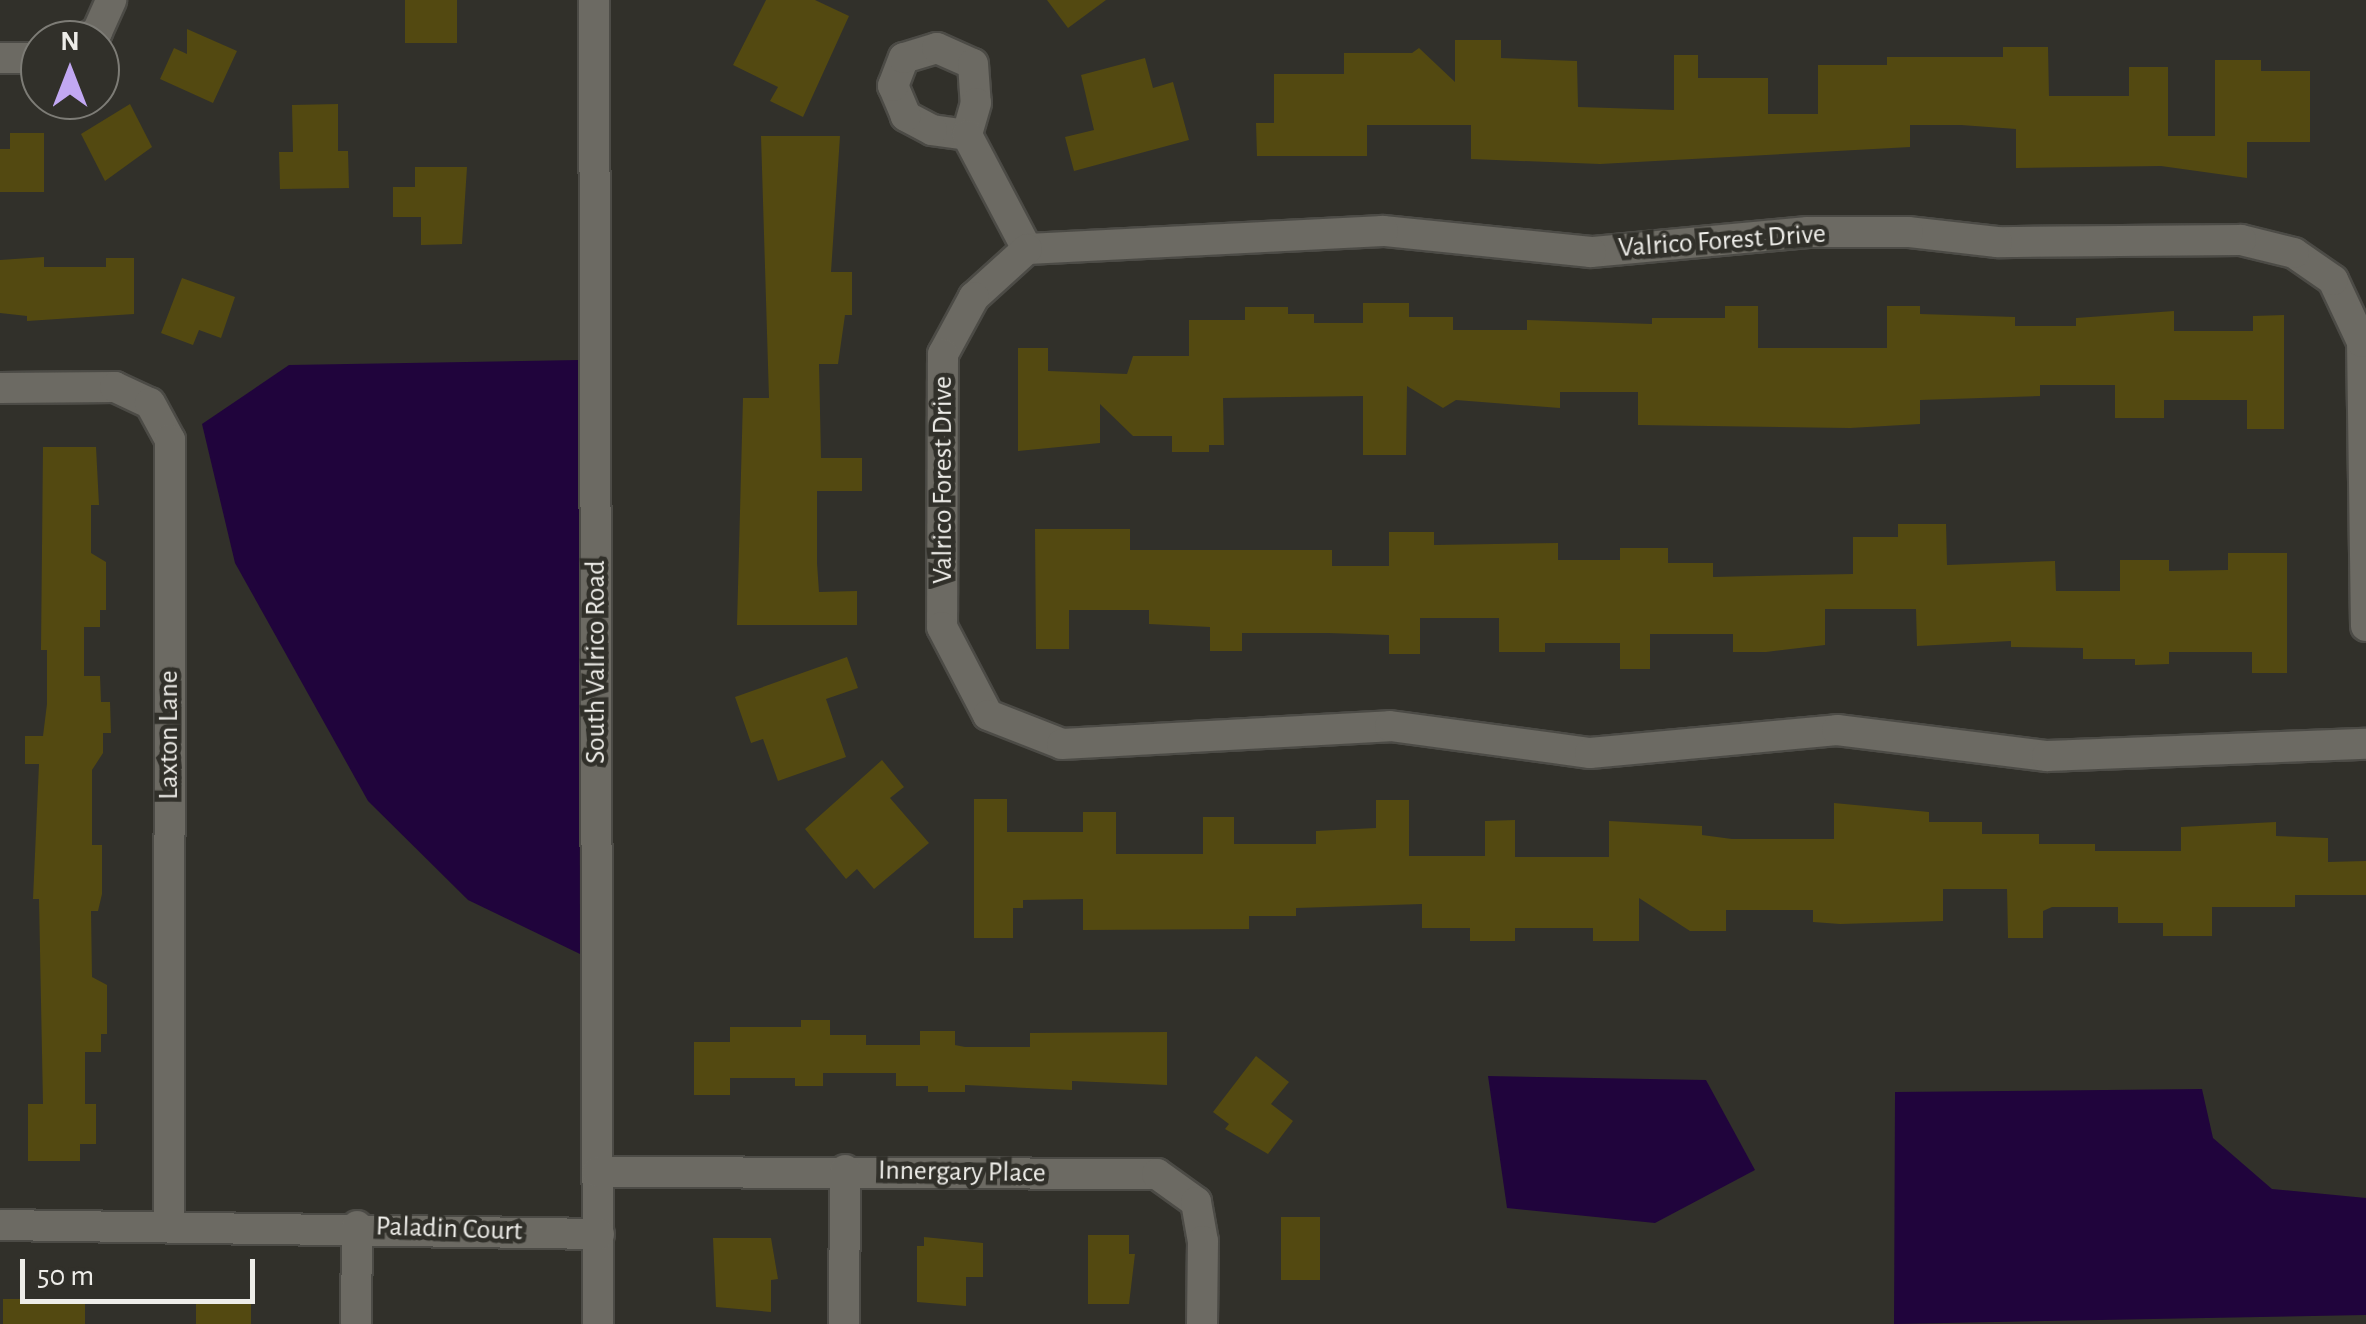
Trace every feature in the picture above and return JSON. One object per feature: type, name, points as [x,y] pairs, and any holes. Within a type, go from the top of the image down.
[{"type":"street","name":"South Valrico Road","points":[[594,0],[598,1324]]},
{"type":"street","points":[[967,135],[1027,249]]},
{"type":"street","name":"Valrico Forest Drive","points":[[2366,626],[2362,342],[2333,280],[2294,253],[2241,240],[1997,242],[1825,232],[1590,252],[1383,231],[1027,249],[974,298],[943,354],[942,627],[988,715],[1062,744],[1390,726],[1590,753],[1837,730],[2047,756],[2366,744]]},
{"type":"street","name":"Laxton Lane","points":[[0,388],[115,387],[150,404],[170,440],[169,1224]]},
{"type":"street","points":[[844,1324],[845,1170]]},
{"type":"street","name":"Innergary Place","points":[[598,1172],[1157,1174],[1196,1202],[1203,1242],[1202,1324]]},
{"type":"street","name":"Paladin Court","points":[[0,1225],[357,1226],[599,1234]]},
{"type":"street","points":[[356,1324],[357,1226]]},
{"type":"shaded area","points":[[579,360],[580,954],[468,900],[368,801],[235,563],[202,424],[289,365]]},
{"type":"shaded area","points":[[1488,1076],[1706,1080],[1755,1170],[1655,1223],[1507,1208]]},
{"type":"shaded area","points":[[2202,1089],[2213,1138],[2272,1189],[2366,1198],[2366,1315],[1894,1324],[1895,1092]]},
{"type":"building","points":[[405,0],[457,0],[457,43],[405,43]]},
{"type":"building","points":[[766,0],[815,0],[849,16],[803,117],[770,101],[778,87],[733,65]]},
{"type":"building","points":[[1047,0],[1106,0],[1068,28]]},
{"type":"building","points":[[187,29],[237,51],[213,103],[160,79],[174,48],[187,54]]},
{"type":"building","points":[[1455,40],[1501,40],[1501,58],[1577,61],[1578,107],[1674,110],[1674,55],[1698,55],[1698,78],[1768,78],[1768,114],[1818,114],[1818,65],[1887,65],[1887,57],[2003,57],[2003,47],[2048,47],[2049,96],[2129,96],[2129,67],[2168,67],[2168,136],[2215,136],[2215,60],[2261,60],[2261,71],[2310,71],[2310,142],[2247,142],[2247,178],[2161,166],[2016,168],[2016,129],[1961,125],[1910,125],[1910,147],[1600,164],[1471,159],[1471,125],[1367,125],[1367,156],[1257,156],[1256,123],[1274,123],[1274,74],[1344,74],[1344,53],[1412,53],[1419,48],[1455,82]]},
{"type":"building","points":[[1145,58],[1153,88],[1173,82],[1189,140],[1074,171],[1065,137],[1094,130],[1081,75]]},
{"type":"building","points":[[130,104],[152,147],[105,181],[81,134],[104,120],[120,120],[120,110]]},
{"type":"building","points":[[338,104],[338,151],[348,151],[349,188],[280,189],[279,152],[293,152],[292,105]]},
{"type":"building","points":[[10,133],[44,133],[44,192],[0,192],[0,149],[10,149]]},
{"type":"building","points":[[761,136],[840,136],[831,272],[852,272],[852,315],[845,315],[838,364],[819,364],[821,458],[862,458],[862,491],[817,491],[817,563],[819,592],[857,591],[857,625],[737,625],[743,398],[769,398]]},
{"type":"building","points":[[415,167],[467,167],[462,244],[421,245],[421,217],[393,217],[393,187],[415,187]]},
{"type":"building","points":[[44,257],[44,267],[106,267],[106,258],[134,258],[134,314],[27,321],[27,316],[0,313],[0,260]]},
{"type":"building","points":[[182,278],[235,297],[221,338],[199,330],[193,345],[161,333]]},
{"type":"building","points":[[1363,303],[1409,303],[1409,317],[1453,317],[1453,330],[1527,330],[1527,320],[1652,324],[1652,318],[1725,318],[1725,306],[1758,306],[1758,348],[1887,348],[1887,306],[1920,306],[1920,314],[2015,317],[2015,326],[2076,326],[2076,318],[2174,311],[2174,331],[2253,331],[2253,316],[2284,315],[2284,429],[2247,429],[2247,400],[2164,400],[2164,418],[2115,418],[2115,385],[2040,385],[2040,396],[1920,400],[1920,424],[1850,428],[1638,425],[1638,392],[1560,392],[1560,408],[1456,400],[1443,408],[1407,386],[1406,455],[1363,455],[1363,396],[1223,398],[1224,445],[1209,445],[1209,452],[1172,452],[1172,436],[1133,436],[1100,404],[1100,443],[1018,451],[1018,348],[1048,348],[1048,371],[1127,374],[1133,356],[1189,356],[1189,320],[1245,320],[1245,307],[1288,307],[1288,314],[1314,314],[1314,323],[1363,323]]},
{"type":"building","points":[[43,447],[96,447],[99,505],[91,505],[91,553],[106,562],[106,610],[100,610],[100,627],[84,627],[84,676],[100,676],[101,702],[110,702],[111,733],[103,733],[103,753],[92,770],[92,845],[102,845],[102,894],[98,911],[91,911],[92,977],[107,985],[107,1034],[101,1034],[101,1052],[85,1052],[85,1104],[96,1104],[96,1144],[80,1144],[80,1161],[28,1161],[28,1104],[43,1104],[39,899],[33,899],[39,764],[25,764],[25,736],[43,736],[47,704],[47,650],[41,650]]},
{"type":"building","points":[[1898,524],[1946,524],[1947,565],[2055,561],[2056,591],[2120,591],[2120,560],[2169,560],[2169,571],[2228,570],[2228,553],[2287,553],[2287,673],[2252,673],[2252,652],[2169,652],[2169,664],[2135,665],[2135,659],[2083,659],[2083,648],[2011,647],[2011,641],[1917,646],[1916,609],[1825,609],[1825,645],[1766,652],[1733,652],[1733,634],[1650,634],[1650,669],[1620,669],[1620,643],[1545,643],[1545,652],[1499,652],[1499,618],[1420,618],[1420,654],[1389,654],[1389,635],[1328,633],[1242,633],[1242,651],[1210,651],[1210,627],[1149,624],[1149,610],[1069,610],[1069,649],[1036,649],[1035,529],[1130,529],[1130,550],[1332,550],[1332,566],[1389,566],[1389,532],[1434,532],[1434,545],[1558,543],[1558,560],[1620,560],[1620,548],[1668,548],[1668,563],[1713,563],[1713,577],[1853,574],[1853,537],[1898,537]]},
{"type":"building","points":[[847,657],[858,688],[826,699],[846,757],[778,781],[763,739],[751,743],[735,697]]},
{"type":"building","points":[[882,760],[904,787],[890,798],[929,843],[874,889],[857,869],[846,879],[805,829]]},
{"type":"building","points":[[974,799],[1007,799],[1007,832],[1083,832],[1083,812],[1116,812],[1116,854],[1203,854],[1203,817],[1234,817],[1234,844],[1316,844],[1316,831],[1376,828],[1376,800],[1409,800],[1409,856],[1485,856],[1485,821],[1515,820],[1515,857],[1609,857],[1609,821],[1702,826],[1702,835],[1732,839],[1834,839],[1834,803],[1929,812],[1929,822],[1982,822],[1982,834],[2039,834],[2039,844],[2095,844],[2095,851],[2181,851],[2181,827],[2276,822],[2276,836],[2328,838],[2328,862],[2366,861],[2366,895],[2295,895],[2295,907],[2212,907],[2212,936],[2163,936],[2163,923],[2118,923],[2118,907],[2052,907],[2043,911],[2043,938],[2008,938],[2007,889],[1943,889],[1943,921],[1840,924],[1813,922],[1813,910],[1726,910],[1726,931],[1690,931],[1639,898],[1639,941],[1593,941],[1593,928],[1515,928],[1515,941],[1470,941],[1470,928],[1422,928],[1422,904],[1296,908],[1296,916],[1249,916],[1249,929],[1083,930],[1083,899],[1023,900],[1023,908],[1013,908],[1013,938],[974,938]]},
{"type":"building","points":[[801,1020],[830,1020],[830,1035],[866,1035],[866,1045],[920,1045],[920,1031],[955,1031],[955,1045],[965,1047],[1030,1047],[1030,1033],[1167,1032],[1167,1085],[1072,1081],[1072,1090],[965,1085],[965,1092],[928,1092],[928,1086],[896,1086],[896,1073],[823,1073],[823,1086],[795,1086],[795,1078],[730,1078],[730,1095],[694,1095],[694,1042],[730,1042],[730,1027],[801,1027]]},
{"type":"building","points":[[1256,1056],[1289,1082],[1271,1104],[1293,1121],[1268,1154],[1225,1129],[1229,1124],[1213,1112]]},
{"type":"building","points":[[1281,1217],[1320,1217],[1320,1280],[1281,1280]]},
{"type":"building","points":[[1088,1235],[1129,1235],[1129,1254],[1135,1254],[1129,1304],[1088,1304]]},
{"type":"building","points":[[924,1237],[983,1243],[983,1277],[966,1277],[966,1306],[917,1302],[917,1246],[924,1246]]},
{"type":"building","points":[[713,1238],[771,1238],[778,1279],[771,1280],[771,1312],[716,1307]]},
{"type":"building","points":[[3,1299],[85,1299],[85,1324],[3,1324]]},
{"type":"building","points":[[196,1300],[251,1300],[251,1324],[196,1324]]}]
